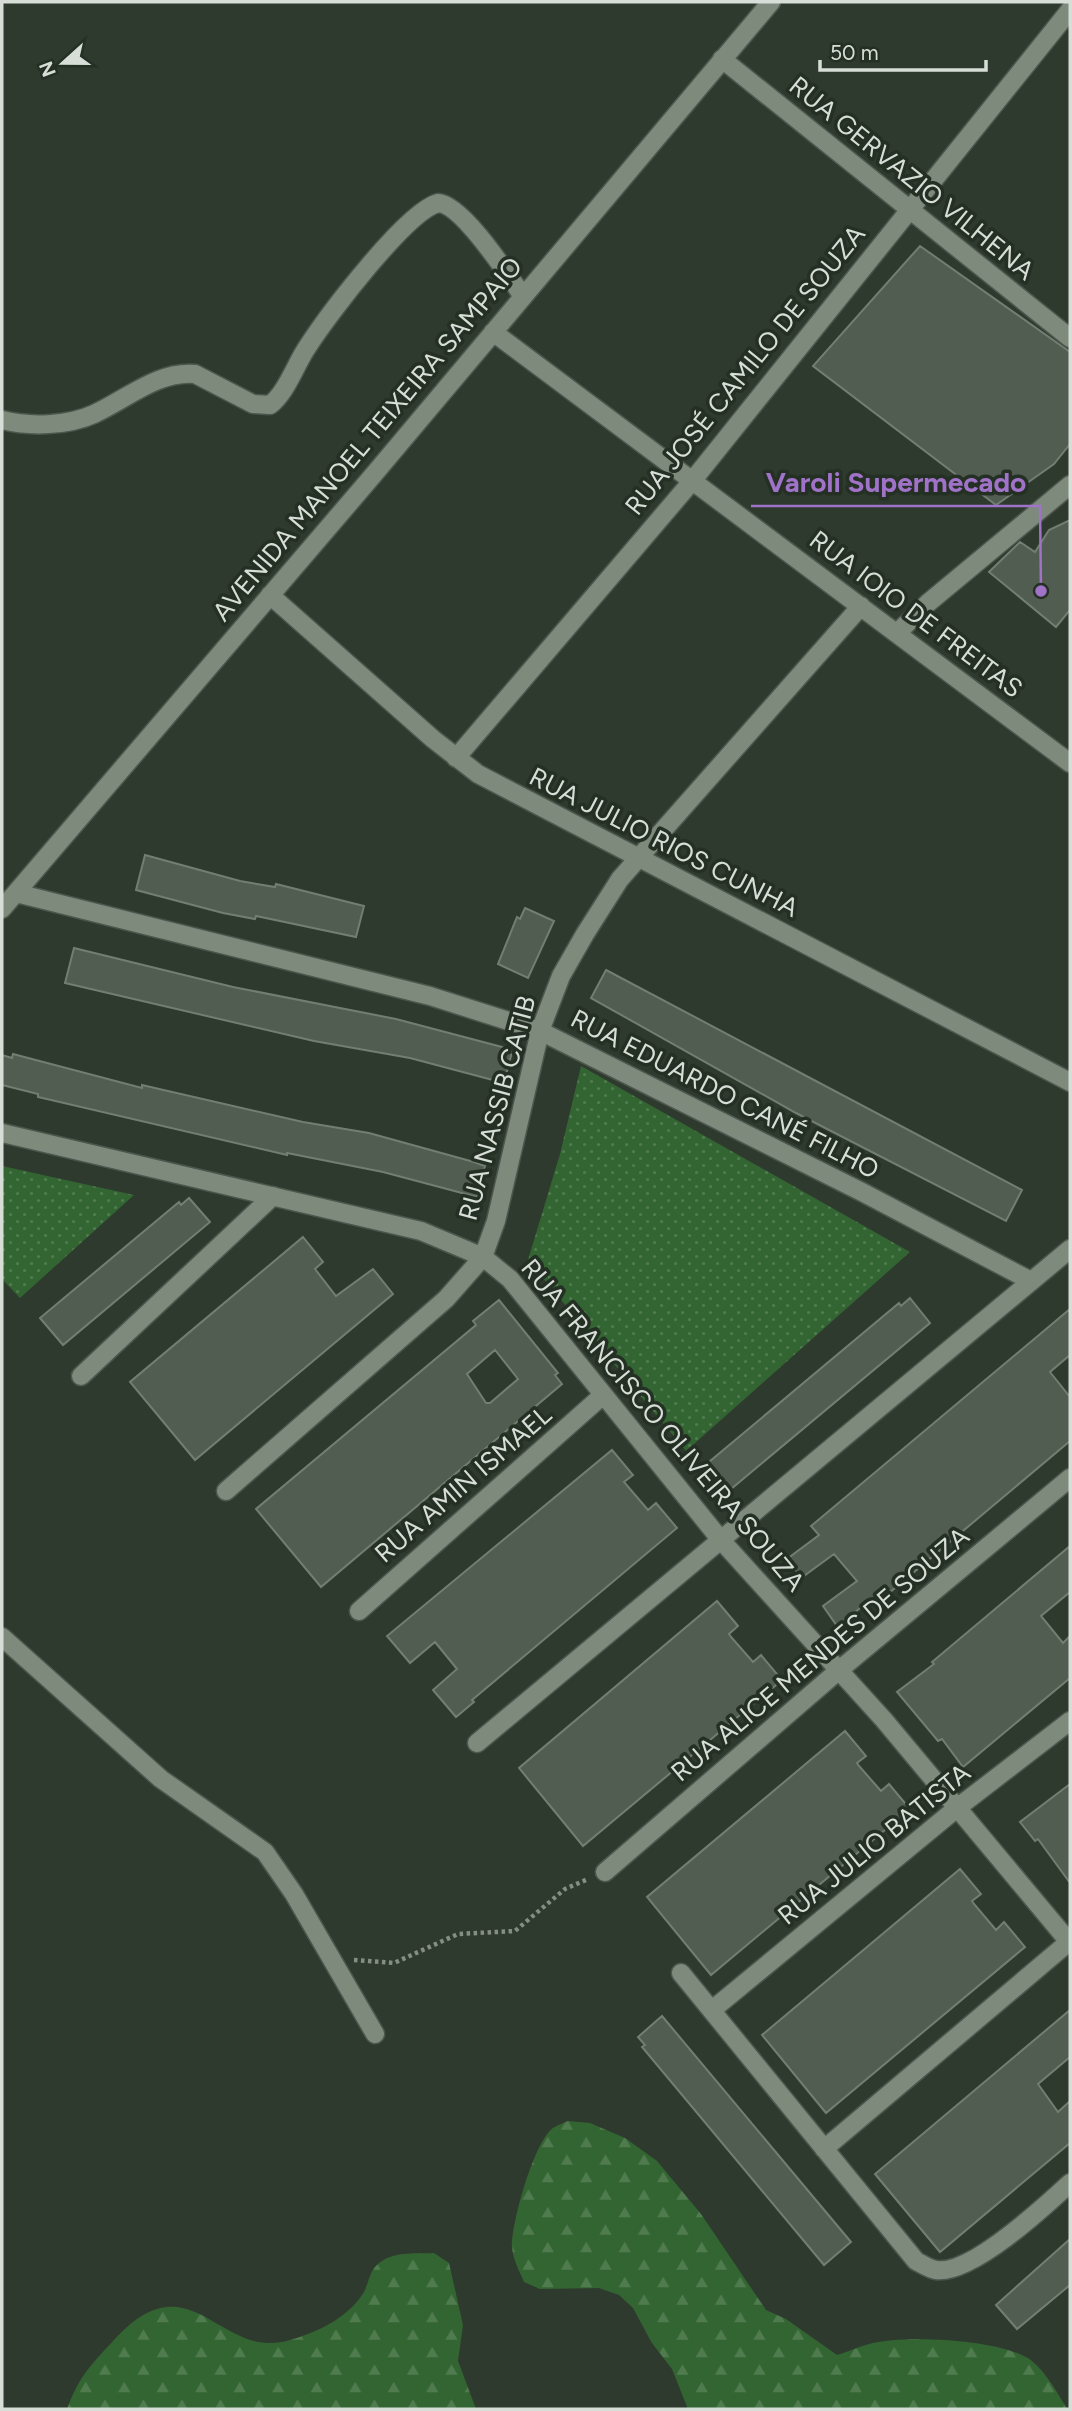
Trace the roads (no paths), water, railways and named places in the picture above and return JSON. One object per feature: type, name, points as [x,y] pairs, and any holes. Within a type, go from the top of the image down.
[{"type":"street","name":"AVENIDA MANOEL TEIXEIRA SAMPAIO","points":[[2,908],[771,2]]},
{"type":"street","name":"RUA JOSÉ CAMILO DE SOUZA","points":[[456,758],[693,480],[1070,10]]},
{"type":"street","name":"RUA GERVAZIO VILHENA","points":[[722,59],[1070,338]]},
{"type":"street","points":[[2,420],[24,424],[80,419],[158,380],[185,373],[195,374],[253,404],[270,405],[312,339],[359,279],[409,222],[425,208],[438,203],[453,209],[477,235],[523,295]]},
{"type":"street","name":"RUA IOIO DE FREITAS","points":[[493,332],[1070,763]]},
{"type":"street","points":[[897,633],[928,603],[1070,487]]},
{"type":"street","name":"RUA JULIO RIOS CUNHA","points":[[270,595],[456,758],[511,793],[1070,1082]]},
{"type":"street","name":"RUA NASSIB CATIB","points":[[226,1491],[435,1309],[483,1257],[496,1221],[540,1031],[561,976],[579,944],[620,879],[861,606]]},
{"type":"street","name":"RUA EDUARDO CANÉ FILHO","points":[[16,893],[430,996],[540,1031],[862,1192],[1031,1281]]},
{"type":"street","name":"RUA FRANCISCO OLIVEIRA SOUZA","points":[[2,1133],[421,1231],[483,1257],[510,1279],[720,1539],[884,1720],[1070,1942]]},
{"type":"street","points":[[81,1376],[273,1196]]},
{"type":"street","points":[[477,1743],[1070,1249]]},
{"type":"street","name":"RUA AMIN ISMAEL","points":[[359,1611],[602,1396]]},
{"type":"street","name":"RUA ALICE MENDES DE SOUZA","points":[[605,1872],[838,1671],[1070,1478]]},
{"type":"street","points":[[2,1637],[161,1779],[265,1852],[332,1958],[375,2034]]},
{"type":"street","name":"RUA JULIO BATISTA","points":[[712,2010],[957,1808],[1070,1721]]},
{"type":"street","points":[[824,2148],[1070,1942]]},
{"type":"street","points":[[681,1973],[916,2261],[935,2270],[959,2267],[1067,2193]]},
{"type":"place","name":"Varoli Supermecado","points":[[1041,591]]}]
